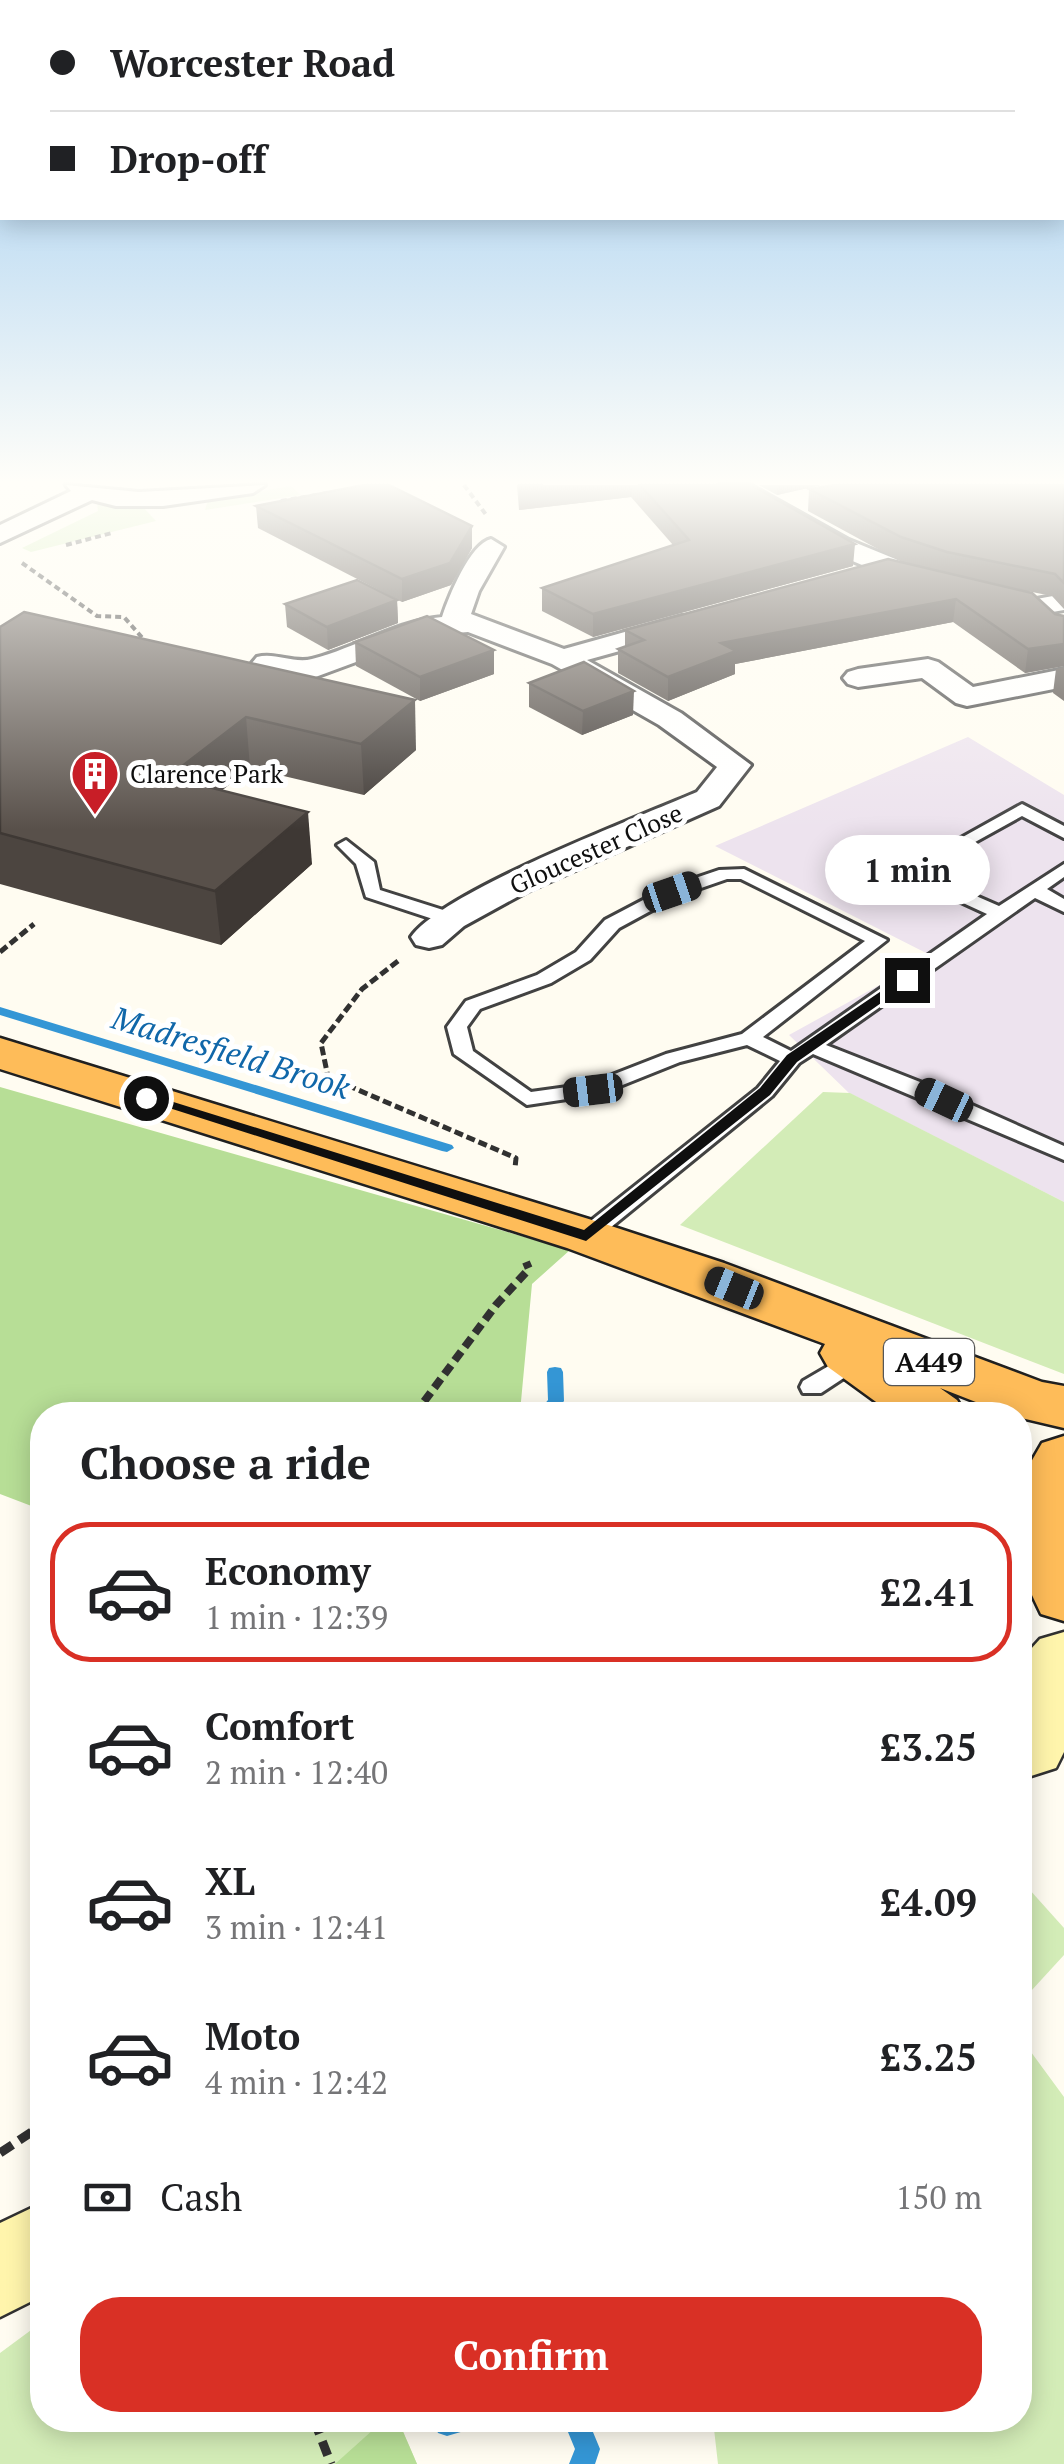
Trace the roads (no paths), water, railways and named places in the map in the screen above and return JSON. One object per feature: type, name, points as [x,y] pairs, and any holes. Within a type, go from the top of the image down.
[{"type":"highway","name":"A449","points":[[0,1053],[509,1210],[704,1276],[1032,1401],[1064,1407]]},
{"type":"highway","name":"A449","points":[[796,1313],[834,1373],[904,1402]]},
{"type":"highway","points":[[1041,1483],[1037,1534],[1064,1596]]},
{"type":"main road","points":[[1038,1750],[1035,1690],[1064,1658]]},
{"type":"main road","points":[[0,2274],[30,2253]]},
{"type":"street","points":[[453,624],[462,600]]},
{"type":"street","points":[[1040,602],[1064,629]]},
{"type":"street","points":[[562,658],[711,617]]},
{"type":"street","name":"Gloucester Close","points":[[267,663],[310,670],[425,627],[471,623],[562,658],[670,719],[735,765],[708,798],[516,884],[441,928]]},
{"type":"street","points":[[858,678],[928,668],[968,697],[1006,700],[1064,678]]},
{"type":"lane","points":[[1003,914],[907,874],[1022,809],[1064,833]]},
{"type":"lane","points":[[346,846],[365,862],[372,892],[441,928]]},
{"type":"lane","points":[[586,1236],[765,1092],[802,1052],[1064,868]]},
{"type":"lane","points":[[749,1038],[878,940],[744,874],[725,874],[672,892],[612,924],[583,956],[544,980],[473,1005],[457,1027],[464,1054],[527,1099],[593,1090],[673,1058],[749,1038],[912,1086],[1064,1154]]},
{"type":"lane","points":[[1034,890],[1064,906]]},
{"type":"waterway","name":"Madresfield Brook","points":[[0,1011],[447,1148]]},
{"type":"waterway","name":"Madresfield Brook","points":[[555,1372],[555,1402]]},
{"type":"waterway","name":"Madresfield Brook","points":[[580,2432],[588,2449],[582,2464]]},
{"type":"place","name":"Clarence Park","points":[[95,816]]}]
